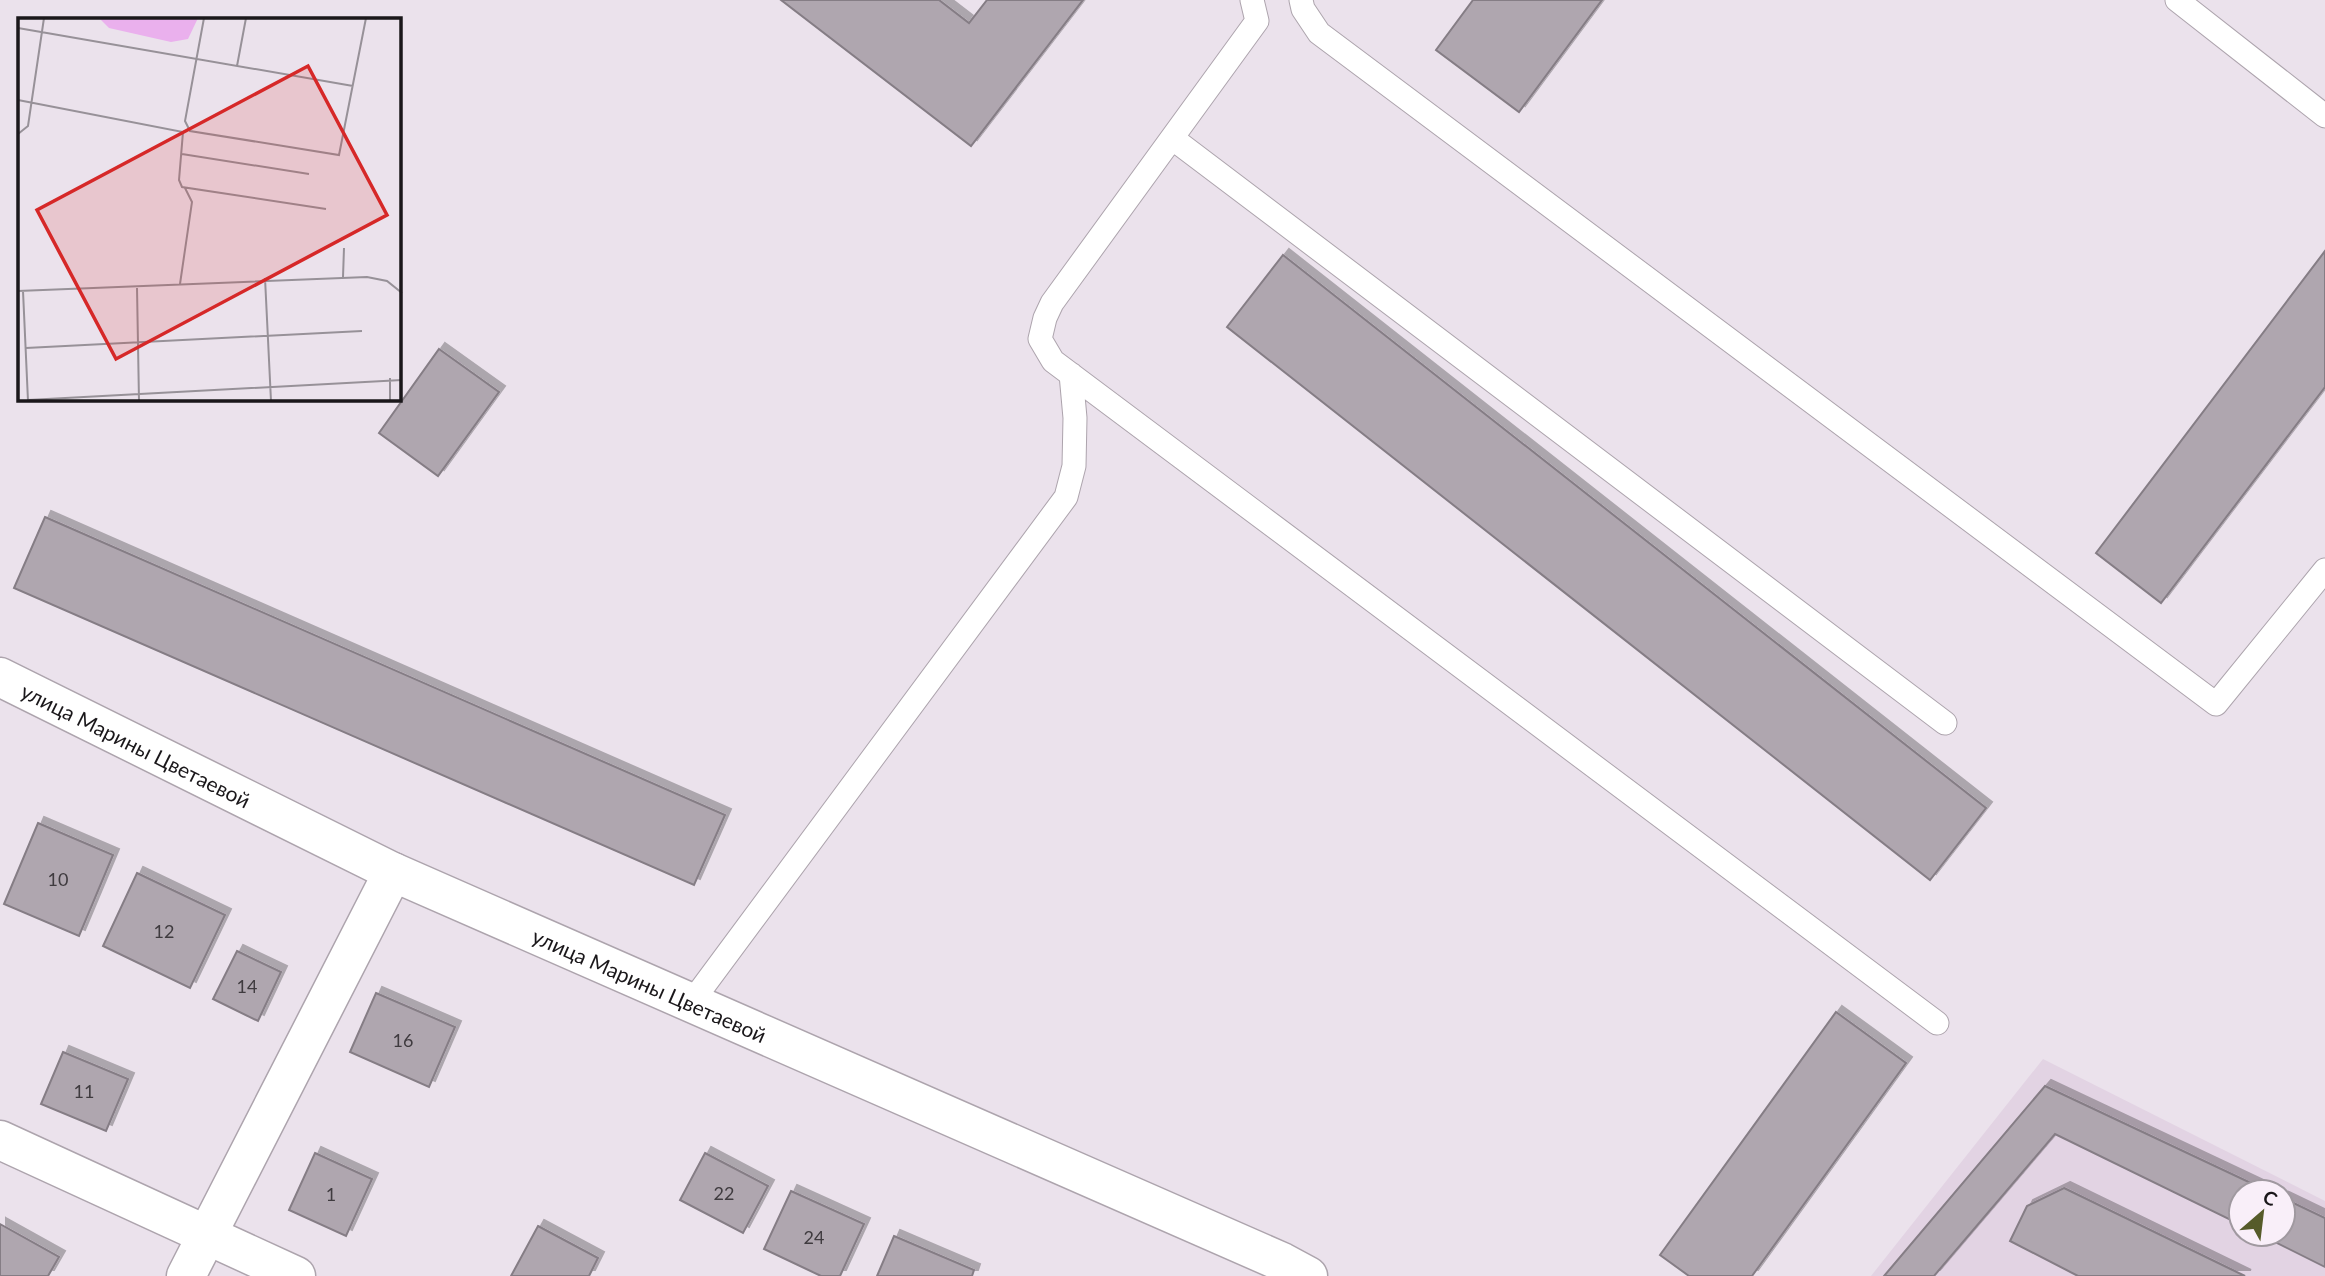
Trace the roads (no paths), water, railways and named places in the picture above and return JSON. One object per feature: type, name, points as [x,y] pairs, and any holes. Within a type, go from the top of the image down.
[{"type":"street","name":"улица Марины Цветаевой","points":[[0,677],[393,872],[1288,1271]]},
{"type":"street","points":[[186,1276],[393,872]]},
{"type":"street","points":[[0,1140],[296,1276]]},
{"type":"lane","points":[[1252,0],[1257,21],[1052,303],[1040,339],[1053,360],[1937,1023]]},
{"type":"lane","points":[[1301,0],[1303,9],[1319,33],[2216,704],[2325,570]]},
{"type":"lane","points":[[2177,0],[2325,116]]},
{"type":"lane","points":[[1172,138],[1945,723]]},
{"type":"lane","points":[[691,1003],[1066,497],[1074,466],[1075,418],[1071,374]]}]
